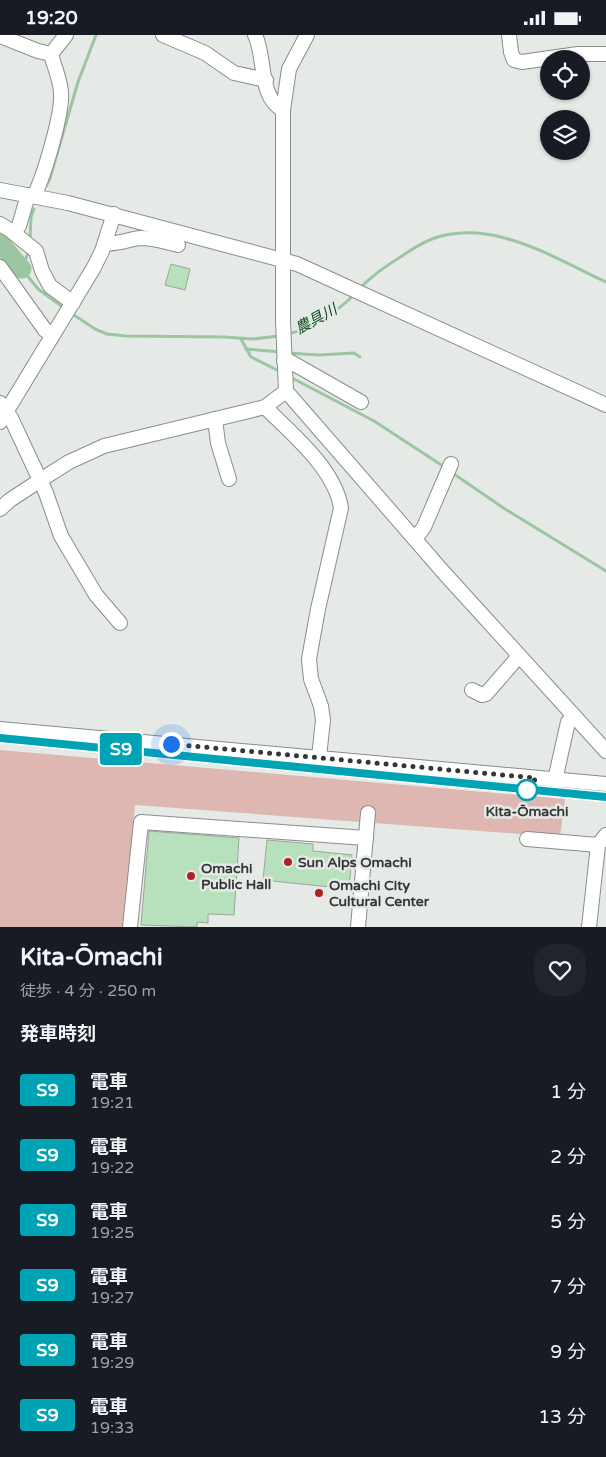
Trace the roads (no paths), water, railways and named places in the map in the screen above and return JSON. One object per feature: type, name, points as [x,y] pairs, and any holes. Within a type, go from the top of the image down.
[{"type":"street","points":[[51,54],[66,35]]},
{"type":"street","points":[[163,35],[205,53],[234,73],[266,80]]},
{"type":"street","points":[[255,35],[261,50],[272,101],[275,106],[283,110]]},
{"type":"street","points":[[307,35],[289,69],[283,110],[282,259],[286,391],[519,656],[574,715],[601,737],[606,751]]},
{"type":"street","points":[[509,35],[512,56],[514,60],[522,62],[578,54],[606,54]]},
{"type":"street","points":[[0,36],[51,54]]},
{"type":"street","points":[[19,237],[19,226],[31,196],[41,182],[60,112],[61,92],[51,54]]},
{"type":"street","points":[[0,190],[114,214],[282,259],[348,286],[606,405]]},
{"type":"street","points":[[114,214],[105,243],[93,269],[2,412],[11,418],[52,506],[61,536],[96,595],[120,623]]},
{"type":"street","points":[[0,224],[36,251],[42,271],[50,286],[71,305]]},
{"type":"street","points":[[105,243],[113,244],[130,239],[149,238],[178,245]]},
{"type":"street","points":[[0,267],[45,330],[54,333]]},
{"type":"street","points":[[284,358],[361,402]]},
{"type":"street","points":[[0,509],[10,500],[69,462],[104,446],[265,407],[286,391]]},
{"type":"street","points":[[265,407],[316,458],[340,499],[341,508],[318,609],[309,659],[311,679],[318,697],[323,720],[319,757]]},
{"type":"street","points":[[215,419],[218,443],[229,479]]},
{"type":"street","points":[[415,539],[424,527],[450,468]]},
{"type":"street","points":[[472,690],[482,695],[486,694],[519,656]]},
{"type":"street","points":[[556,780],[568,722],[574,715]]},
{"type":"street","points":[[0,729],[606,784]]},
{"type":"street","points":[[358,927],[368,813]]},
{"type":"street","points":[[130,927],[141,823],[366,838]]},
{"type":"street","points":[[527,839],[602,840],[589,927]]},
{"type":"waterway","points":[[46,186],[78,82],[96,35]]},
{"type":"waterway","points":[[30,241],[31,217],[34,209]]},
{"type":"waterway","name":"農具川","points":[[360,288],[380,271],[417,246],[432,239],[454,234],[477,233],[522,243],[606,282]]},
{"type":"waterway","name":"農具川","points":[[0,243],[22,269]]},
{"type":"waterway","name":"農具川","points":[[29,250],[22,269],[38,289],[64,308]]},
{"type":"waterway","name":"農具川","points":[[287,334],[315,324],[354,295]]},
{"type":"waterway","name":"農具川","points":[[71,313],[95,329],[107,334],[253,339],[279,336]]},
{"type":"waterway","points":[[241,339],[251,357],[277,370]]},
{"type":"waterway","points":[[246,349],[281,352]]},
{"type":"waterway","points":[[287,353],[319,355],[354,353],[360,357]]},
{"type":"waterway","points":[[294,379],[374,421],[446,468]]},
{"type":"waterway","points":[[451,472],[505,509],[606,571]]},
{"type":"railway","points":[[0,738],[606,797]]},
{"type":"train","name":"S9","points":[[0,738],[606,797]]},
{"type":"place","name":"Kita-Ōmachi","points":[[527,790]]},
{"type":"place","name":"Sun Alps Omachi","points":[[288,862]]},
{"type":"place","name":"Omachi Public Hall","points":[[191,876]]},
{"type":"place","name":"Omachi City Cultural Center","points":[[319,893]]}]
